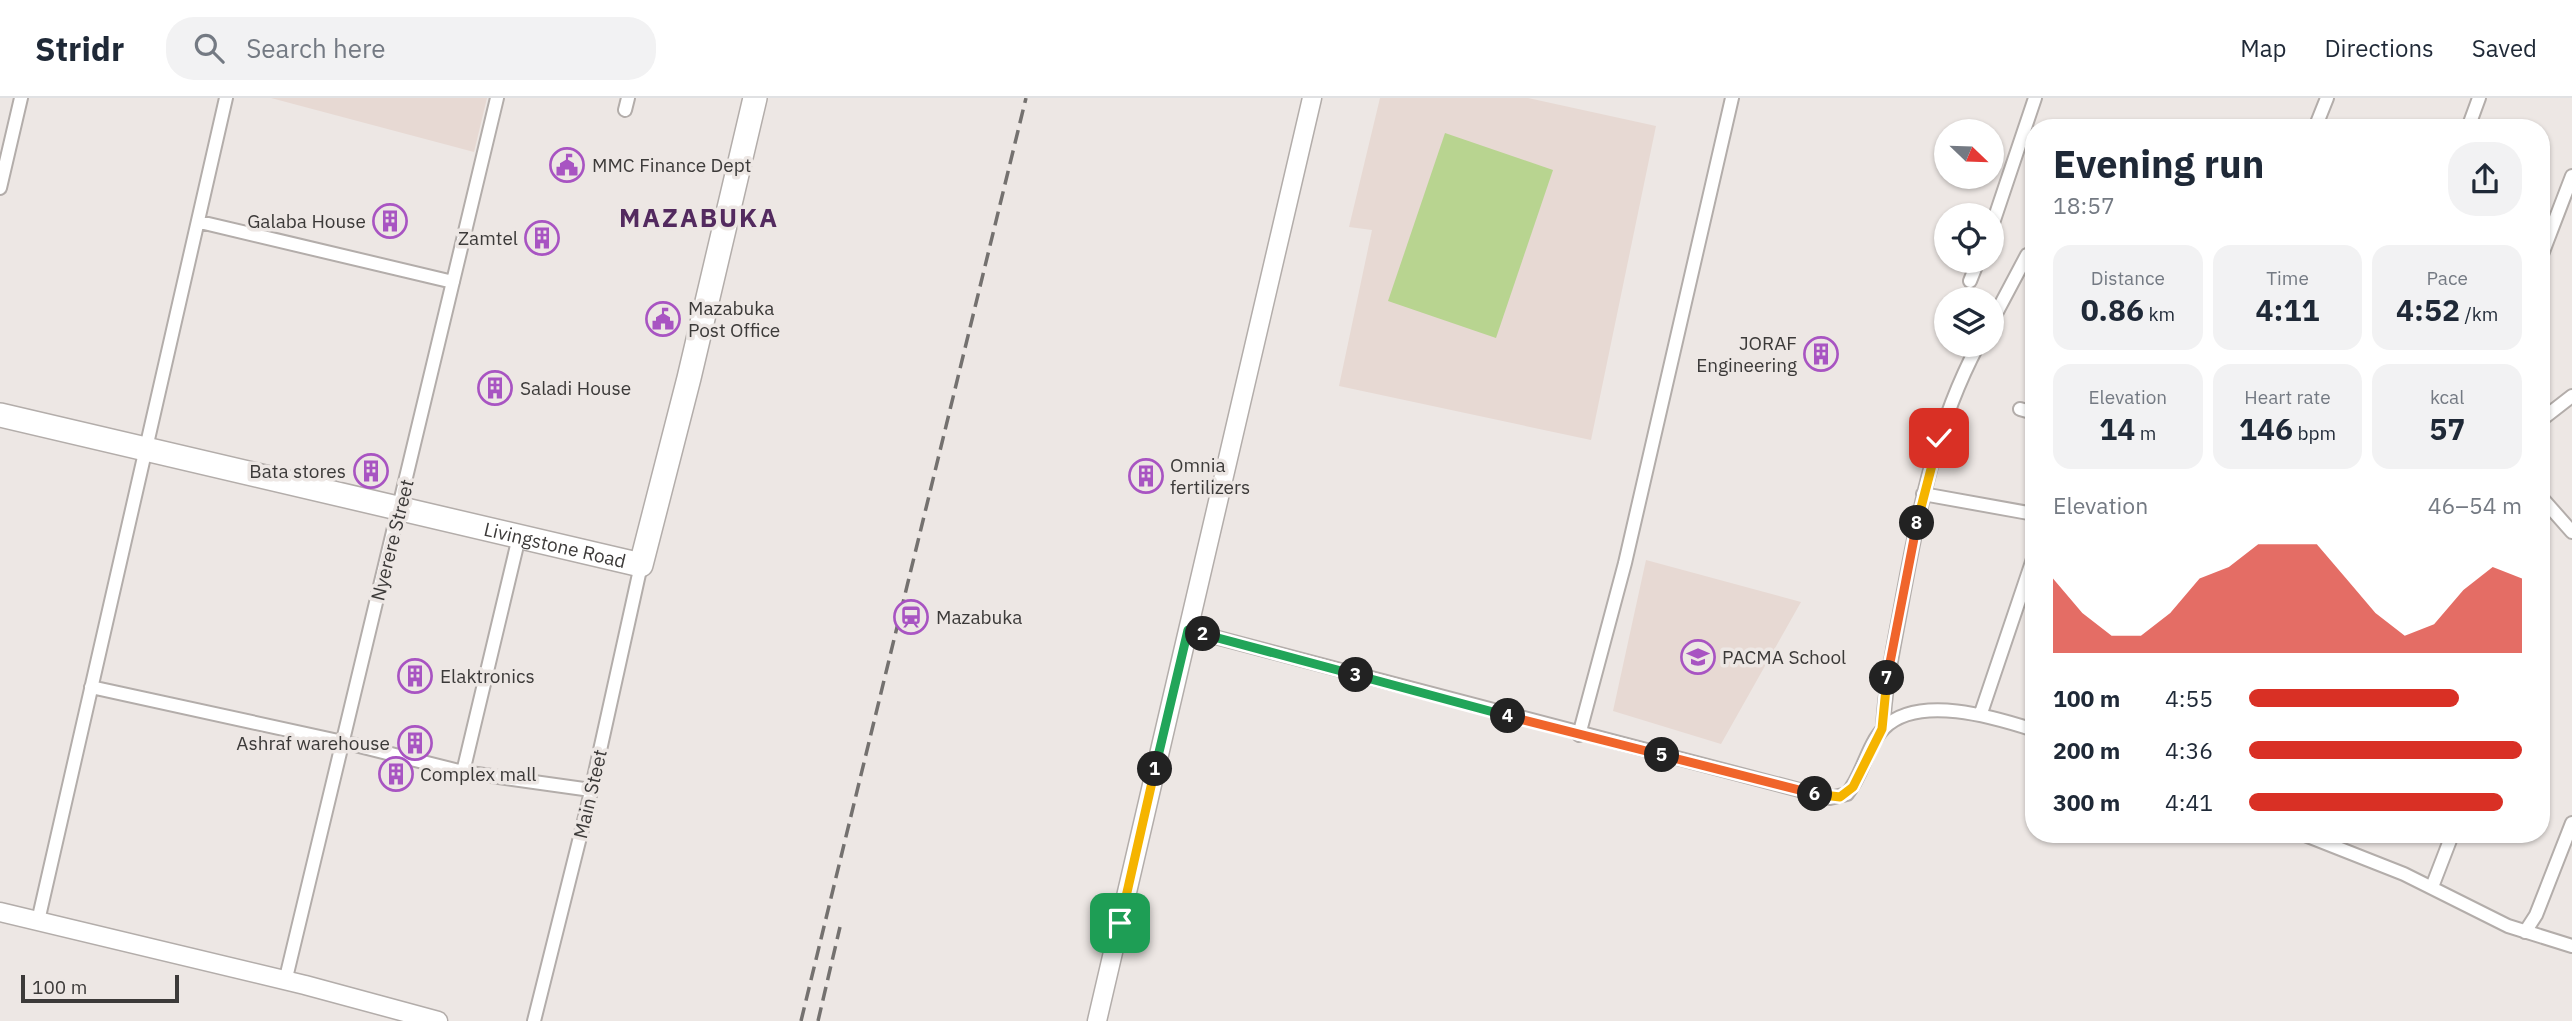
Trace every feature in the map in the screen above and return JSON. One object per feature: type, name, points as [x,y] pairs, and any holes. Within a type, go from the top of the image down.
[{"type":"highway","name":"Livingstone Road","points":[[0,415],[146,452],[641,565],[689,378],[755,98]]},
{"type":"main road","points":[[1097,1021],[1312,98]]},
{"type":"main road","points":[[0,912],[438,1021]]},
{"type":"street","points":[[0,188],[22,98]]},
{"type":"street","points":[[38,921],[200,222],[226,98]]},
{"type":"street","name":"Nyerere Street","points":[[285,982],[497,98]]},
{"type":"street","points":[[1579,735],[1625,563],[1731,98]]},
{"type":"street","points":[[2028,119],[2035,98]]},
{"type":"street","points":[[2319,119],[2327,98]]},
{"type":"street","points":[[2471,119],[2479,98]]},
{"type":"street","points":[[2000,203],[2025,128]]},
{"type":"street","points":[[2550,233],[2572,176]]},
{"type":"street","points":[[200,222],[453,282]]},
{"type":"street","points":[[2004,298],[2025,259]]},
{"type":"street","points":[[1970,281],[1973,273]]},
{"type":"street","points":[[1188,630],[1579,735],[1830,798],[1847,794],[1882,729],[1885,684],[1923,494],[1944,421],[1973,357]]},
{"type":"street","points":[[2550,413],[2572,396]]},
{"type":"street","points":[[2020,409],[2025,410]]},
{"type":"street","points":[[1923,494],[2025,512]]},
{"type":"street","points":[[2550,507],[2572,532]]},
{"type":"street","points":[[463,772],[519,537]]},
{"type":"street","name":"Main Steet","points":[[534,1021],[591,790],[641,565]]},
{"type":"street","points":[[1981,713],[2025,583]]},
{"type":"street","points":[[91,687],[343,741],[463,772],[591,790]]},
{"type":"street","points":[[1882,729],[1907,715],[1981,713],[2025,727]]},
{"type":"street","points":[[2525,932],[2536,915],[2569,837],[2572,823]]},
{"type":"street","points":[[2339,843],[2525,932],[2572,946]]},
{"type":"street","points":[[2432,887],[2449,843]]},
{"type":"shaded area","points":[[271,98],[487,98],[474,152]]},
{"type":"shaded area","points":[[1380,98],[1528,98],[1656,126],[1591,440],[1339,386],[1372,230],[1349,227]]},
{"type":"shaded area","name":"PACMA School","points":[[1646,560],[1801,602],[1721,744],[1613,711]]},
{"type":"green space","points":[[1445,133],[1553,170],[1496,338],[1388,301]]},
{"type":"railway","points":[[801,1021],[1026,98]]},
{"type":"railway","points":[[818,1021],[840,927]]},
{"type":"place","name":"MMC Finance Dept","points":[[567,165]]},
{"type":"place","name":"Galaba House","points":[[390,221]]},
{"type":"place","name":"Zamtel","points":[[542,238]]},
{"type":"place","name":"Mazabuka Post Office","points":[[663,319]]},
{"type":"place","name":"JORAF Engineering","points":[[1821,354]]},
{"type":"place","name":"Saladi House","points":[[495,388]]},
{"type":"place","name":"Bata stores","points":[[371,471]]},
{"type":"place","name":"Omnia fertilizers","points":[[1146,476]]},
{"type":"place","name":"Mazabuka","points":[[911,617]]},
{"type":"place","name":"PACMA School","points":[[1698,657]]},
{"type":"place","name":"Elaktronics","points":[[415,676]]},
{"type":"place","name":"Ashraf warehouse","points":[[415,743]]},
{"type":"place","name":"Complex mall","points":[[396,774]]},
{"type":"district","name":"MAZABUKA","points":[[699,218]]},
{"type":"route","points":[[1120,923],[1188,630],[1579,735],[1830,798],[1847,794],[1882,729],[1885,684],[1923,494],[1939,438]]}]
